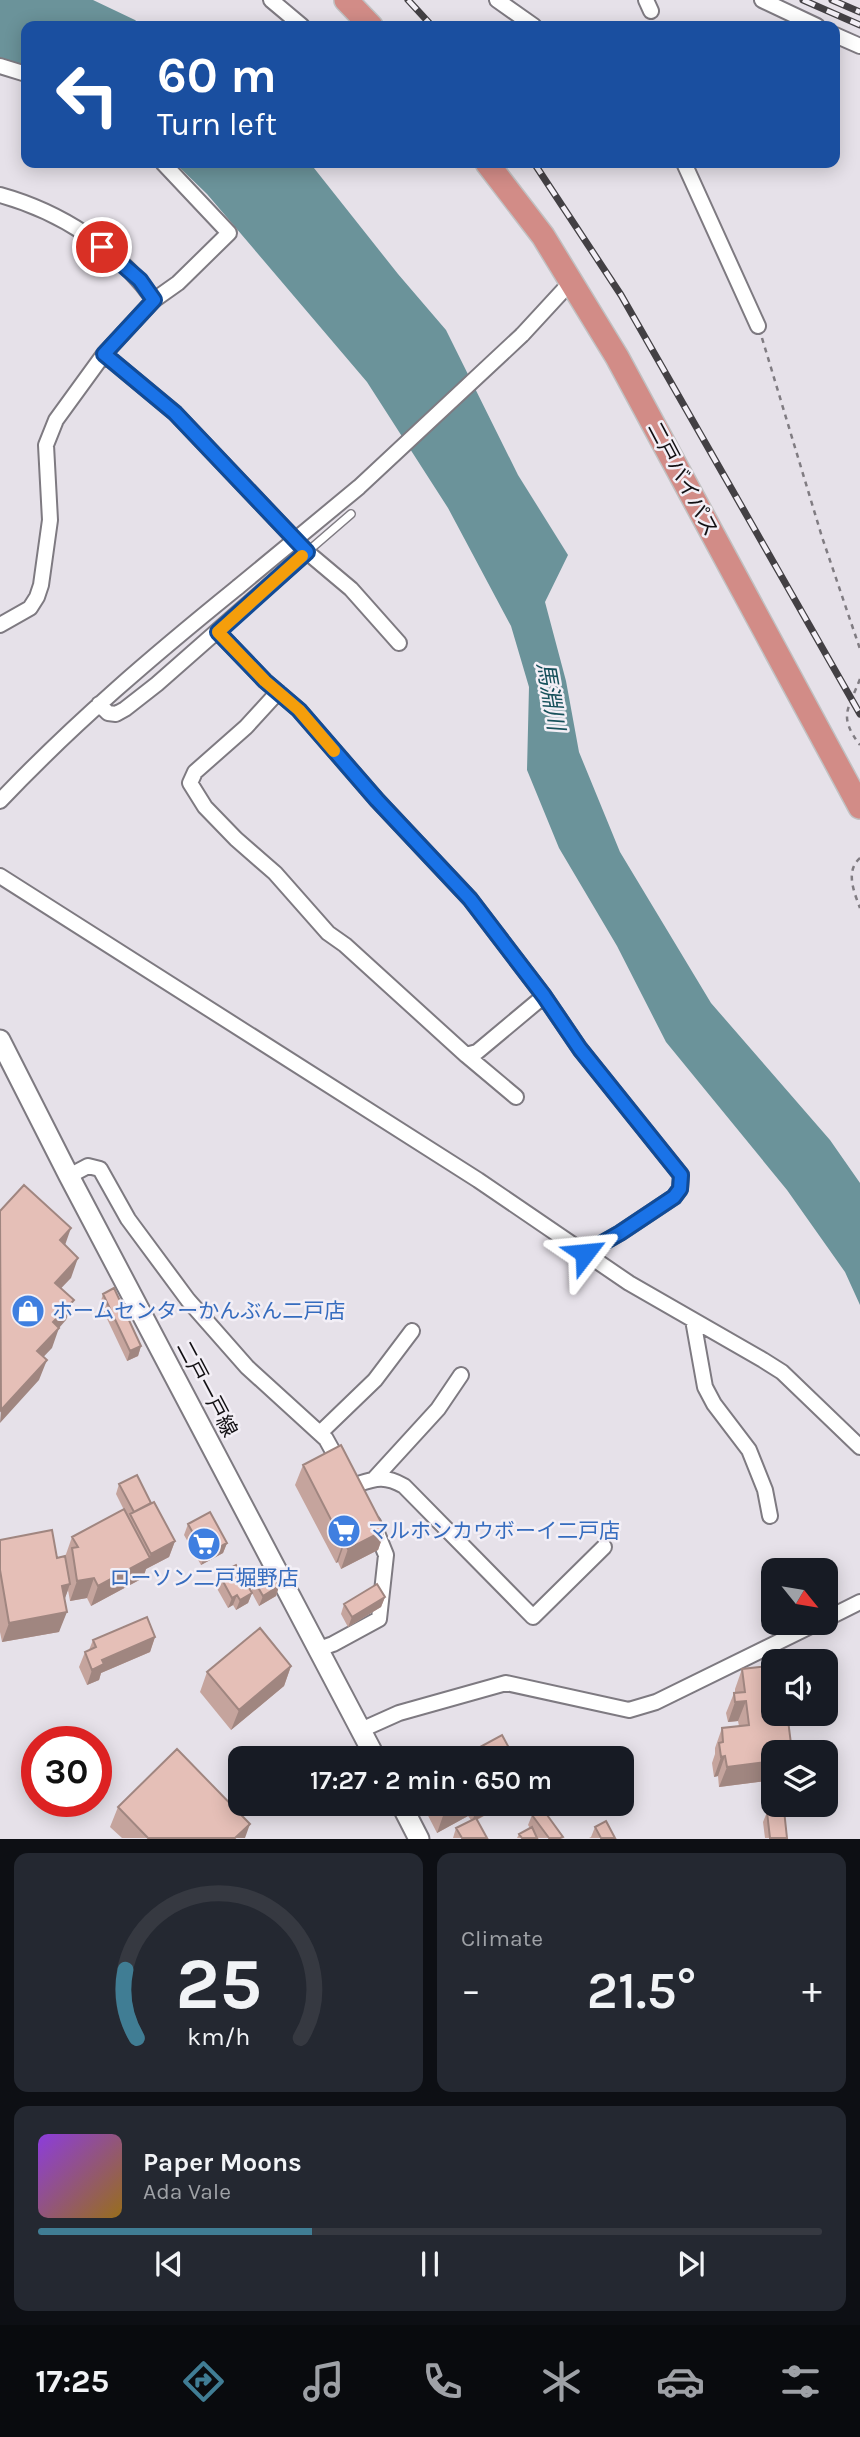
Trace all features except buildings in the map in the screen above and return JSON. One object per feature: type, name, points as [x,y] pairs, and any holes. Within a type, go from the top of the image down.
[{"type":"highway","points":[[346,0],[366,21]]},
{"type":"highway","name":"二戸バイパス","points":[[491,168],[543,236],[617,357],[860,807]]},
{"type":"main road","name":"二戸一戸線","points":[[0,1040],[68,1176],[369,1746]]},
{"type":"main road","points":[[407,1816],[419,1839]]},
{"type":"street","points":[[271,0],[296,21]]},
{"type":"street","points":[[497,0],[527,21]]},
{"type":"street","points":[[762,0],[806,21]]},
{"type":"street","points":[[840,36],[860,46]]},
{"type":"street","points":[[0,66],[21,72]]},
{"type":"street","points":[[0,625],[30,608],[41,585],[50,520],[46,445],[56,420],[104,354],[154,300],[177,284],[229,233],[168,168]]},
{"type":"street","points":[[686,168],[758,326]]},
{"type":"street","points":[[0,195],[60,216],[83,231],[140,280],[154,300]]},
{"type":"street","points":[[0,801],[54,745],[132,673],[359,487],[522,335],[570,283]]},
{"type":"street","points":[[104,354],[175,413],[307,552],[351,589],[399,643]]},
{"type":"street","points":[[99,705],[108,713],[116,714],[125,709],[218,632],[307,552]]},
{"type":"street","points":[[218,632],[299,710],[377,800],[470,899],[544,996],[580,1049],[681,1175],[680,1189],[674,1197],[585,1253]]},
{"type":"street","points":[[278,692],[246,727],[195,772],[190,783],[205,807],[275,873],[328,933],[345,945],[516,1097]]},
{"type":"street","points":[[0,876],[478,1180],[629,1283],[782,1373],[860,1447]]},
{"type":"street","points":[[466,1055],[477,1052],[544,996]]},
{"type":"street","points":[[68,1176],[88,1166],[100,1169],[128,1219],[188,1300],[247,1367],[326,1439],[355,1490],[374,1479],[438,1409],[461,1375]]},
{"type":"street","points":[[693,1320],[705,1387],[714,1404],[750,1450],[765,1490],[770,1516]]},
{"type":"street","points":[[320,1433],[375,1380],[412,1332]]},
{"type":"street","points":[[374,1479],[389,1478],[404,1486],[533,1617],[604,1546]]},
{"type":"street","points":[[319,1649],[379,1619],[386,1555],[368,1515]]},
{"type":"street","points":[[838,1613],[860,1602]]},
{"type":"street","points":[[361,1730],[399,1713],[506,1683],[629,1710],[656,1702],[793,1635]]},
{"type":"lane","points":[[307,552],[351,514]]},
{"type":"path","points":[[758,326],[822,537],[860,649]]},
{"type":"path","points":[[860,679],[845,717],[849,731],[860,745]]},
{"type":"path","points":[[860,858],[853,866],[851,875],[860,908]]},
{"type":"water","points":[[0,0],[93,0],[136,21],[21,21],[21,66],[0,61]]},
{"type":"water","name":"馬淵川","points":[[180,168],[314,168],[446,330],[518,475],[568,555],[545,602],[566,681],[579,752],[620,852],[711,1003],[830,1140],[860,1183],[860,1305],[845,1272],[787,1190],[666,1042],[617,946],[559,848],[527,770],[529,687],[511,626],[448,508],[367,382],[207,194]]},
{"type":"railway","points":[[408,0],[427,21]]},
{"type":"railway","points":[[803,0],[860,25]]},
{"type":"railway","points":[[832,0],[860,12]]},
{"type":"railway","points":[[537,168],[621,295],[860,714]]},
{"type":"slow traffic","points":[[302,556],[218,632],[265,681],[299,710],[334,751]]},
{"type":"place","name":"ホームセンターかんぶん二戸店","points":[[28,1311]]},
{"type":"place","name":"マルホンカウボーイ二戸店","points":[[344,1531]]},
{"type":"place","name":"ローソン二戸堀野店","points":[[204,1544]]},
{"type":"route","points":[[102,247],[140,280],[154,300],[104,354],[175,413],[307,552],[218,632],[265,681],[299,710],[377,800],[470,899],[544,996],[580,1049],[681,1175],[680,1189],[674,1197],[585,1253]]}]
